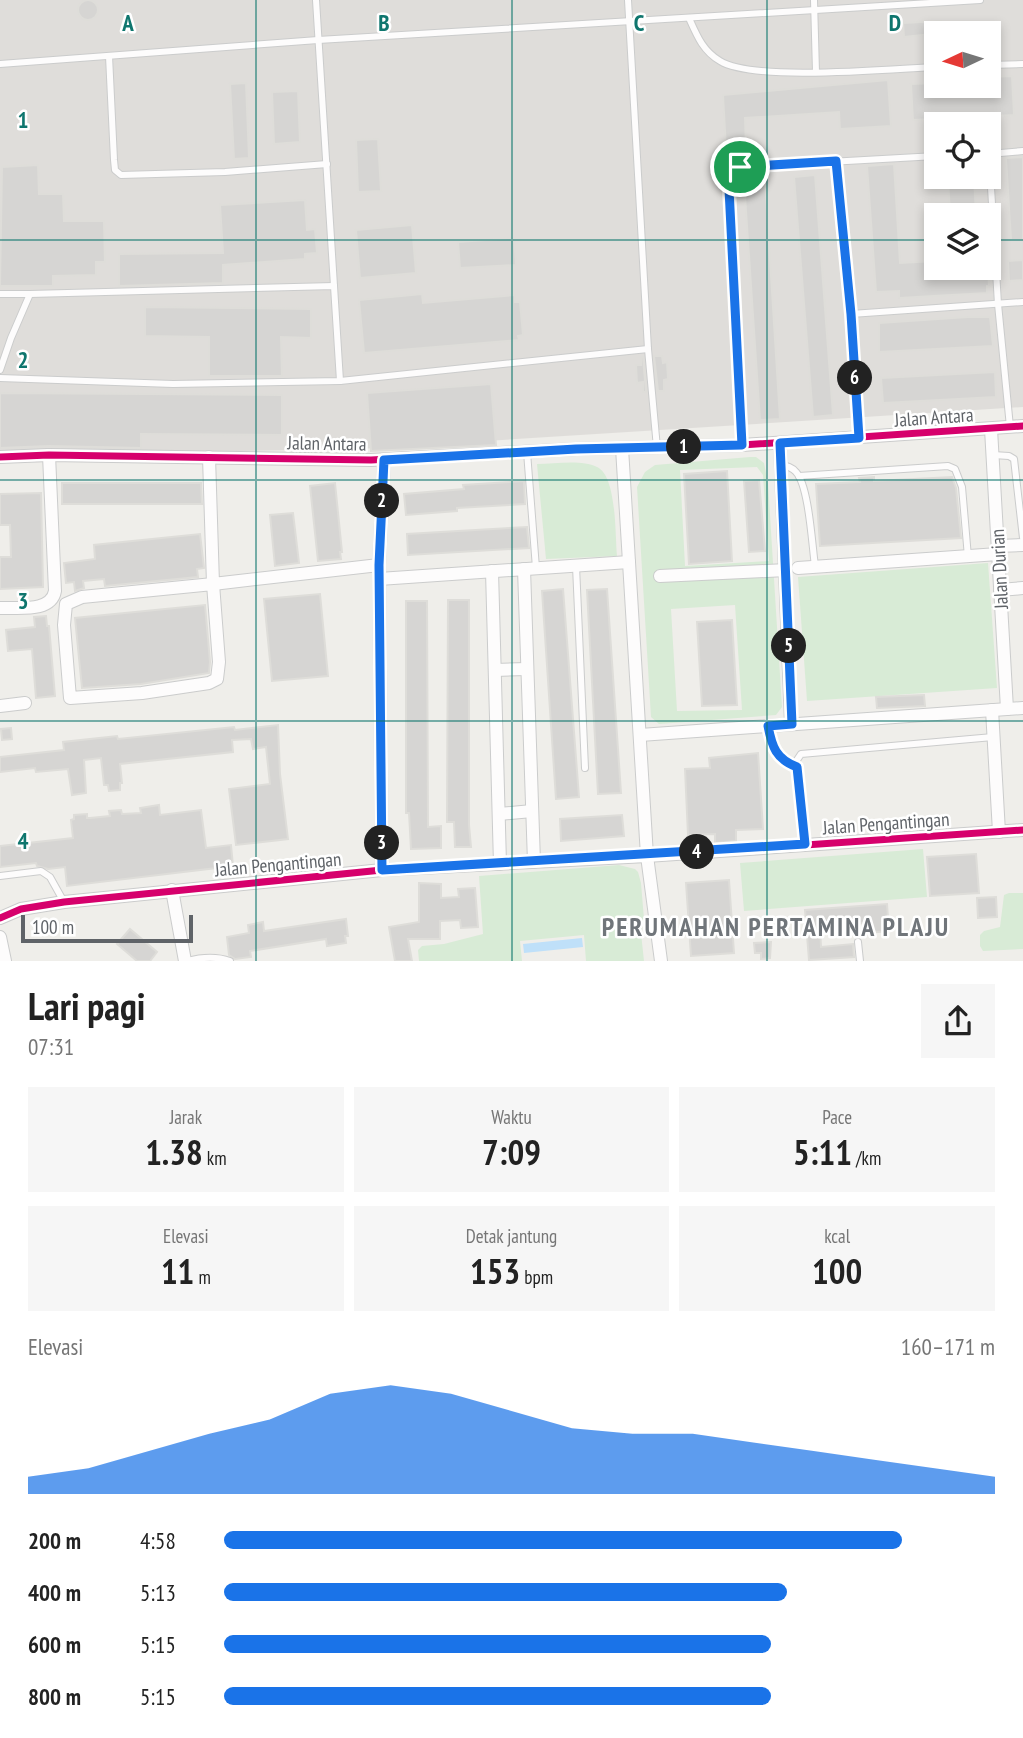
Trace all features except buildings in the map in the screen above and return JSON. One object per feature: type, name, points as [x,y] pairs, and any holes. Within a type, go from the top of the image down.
[{"type":"street","name":"Jalan Antara","points":[[0,457],[49,455],[384,460],[742,445],[1016,427]]},
{"type":"street","name":"Jalan Durian","points":[[992,429],[1007,709]]},
{"type":"street","points":[[780,443],[792,569],[792,724]]},
{"type":"street","points":[[622,449],[647,856],[661,961]]},
{"type":"street","points":[[0,608],[41,606],[54,600],[49,455]]},
{"type":"street","points":[[209,457],[213,584],[219,662],[217,679],[209,683],[142,692],[70,698],[64,625],[66,604],[82,597],[213,584],[379,565]]},
{"type":"street","points":[[382,870],[379,565],[384,460]]},
{"type":"street","points":[[660,576],[968,557],[1023,545]]},
{"type":"street","points":[[379,579],[629,562]]},
{"type":"street","points":[[530,568],[527,669],[534,862]]},
{"type":"street","points":[[492,571],[500,864]]},
{"type":"street","points":[[1000,590],[1023,588]]},
{"type":"street","points":[[495,670],[527,669]]},
{"type":"street","points":[[0,706],[25,703]]},
{"type":"street","points":[[640,735],[1023,708]]},
{"type":"street","points":[[992,710],[999,832]]},
{"type":"street","points":[[499,814],[532,811]]},
{"type":"street","name":"Jalan Pengantingan","points":[[0,918],[21,909],[64,902],[382,870],[647,856],[1023,830]]},
{"type":"street","points":[[172,890],[186,961]]},
{"type":"street","points":[[0,937],[5,961]]},
{"type":"lane","points":[[316,0],[340,381]]},
{"type":"lane","points":[[628,0],[648,349],[657,448]]},
{"type":"lane","points":[[814,0],[816,72]]},
{"type":"lane","points":[[0,64],[318,40],[980,0]]},
{"type":"lane","points":[[689,18],[700,44],[720,61],[737,69],[816,72],[924,68]]},
{"type":"lane","points":[[110,56],[114,160],[115,170],[121,175],[225,172],[327,164]]},
{"type":"lane","points":[[1001,65],[1023,64]]},
{"type":"lane","points":[[1001,153],[1023,150]]},
{"type":"lane","points":[[742,445],[729,189],[731,170],[740,167],[924,157]]},
{"type":"lane","points":[[836,161],[851,314],[859,438]]},
{"type":"lane","points":[[991,189],[998,304],[1016,427]]},
{"type":"lane","points":[[0,294],[334,286]]},
{"type":"lane","points":[[0,370],[30,295]]},
{"type":"lane","points":[[851,314],[1023,302]]},
{"type":"lane","points":[[0,378],[173,383],[340,381],[648,349]]},
{"type":"lane","points":[[527,452],[530,568]]},
{"type":"lane","points":[[993,455],[1014,459],[1023,538]]},
{"type":"lane","points":[[781,465],[790,467],[799,476],[805,489],[816,568]]},
{"type":"lane","points":[[799,476],[948,466],[955,469],[962,487],[968,557]]},
{"type":"lane","points":[[576,566],[585,768]]},
{"type":"lane","points":[[768,726],[776,754],[783,762],[797,767]]},
{"type":"lane","points":[[805,844],[797,767],[797,760],[802,754],[995,737]]},
{"type":"lane","points":[[0,876],[41,871],[50,877],[64,902]]},
{"type":"lane","points":[[858,942],[860,961]]},
{"type":"lane","points":[[186,961],[203,957],[230,961]]},
{"type":"shaded area","points":[[0,0],[1023,0],[1023,407],[360,449],[0,455]]},
{"type":"green space","points":[[750,457],[756,457],[764,463],[768,483],[782,707],[776,715],[659,724],[651,717],[637,487],[645,472],[655,465]],"holes":[[[757,467],[763,475],[769,561],[685,566],[680,470]],[[735,605],[742,710],[677,711],[671,609]]]},
{"type":"green space","points":[[583,463],[597,467],[604,473],[612,494],[617,556],[546,559],[537,464]]},
{"type":"green space","points":[[988,563],[997,688],[807,701],[798,577]]},
{"type":"green space","points":[[923,849],[927,897],[744,911],[740,863]]},
{"type":"green space","points":[[619,865],[635,869],[641,883],[644,961],[586,961],[584,935],[520,941],[522,961],[419,961],[418,950],[422,946],[444,944],[483,934],[479,876]]},
{"type":"green space","points":[[1023,893],[1023,949],[983,951],[980,935],[984,931],[1000,927],[1004,895]]},
{"type":"water","points":[[582,938],[583,947],[524,953],[523,944]]},
{"type":"cycle path","points":[[0,457],[49,455],[371,460],[576,449],[742,445],[1023,426]]},
{"type":"cycle path","points":[[0,918],[21,909],[64,902],[382,870],[647,856],[1023,830]]},
{"type":"district","name":"PERUMAHAN PERTAMINA PLAJU","points":[[776,926]]},
{"type":"route","points":[[836,161],[851,314],[859,438],[780,443],[792,724],[768,726],[776,754],[783,762],[797,767],[805,844],[647,856],[382,870],[379,565],[384,460],[576,449],[742,445],[729,189],[731,170],[740,167],[836,161]]}]
